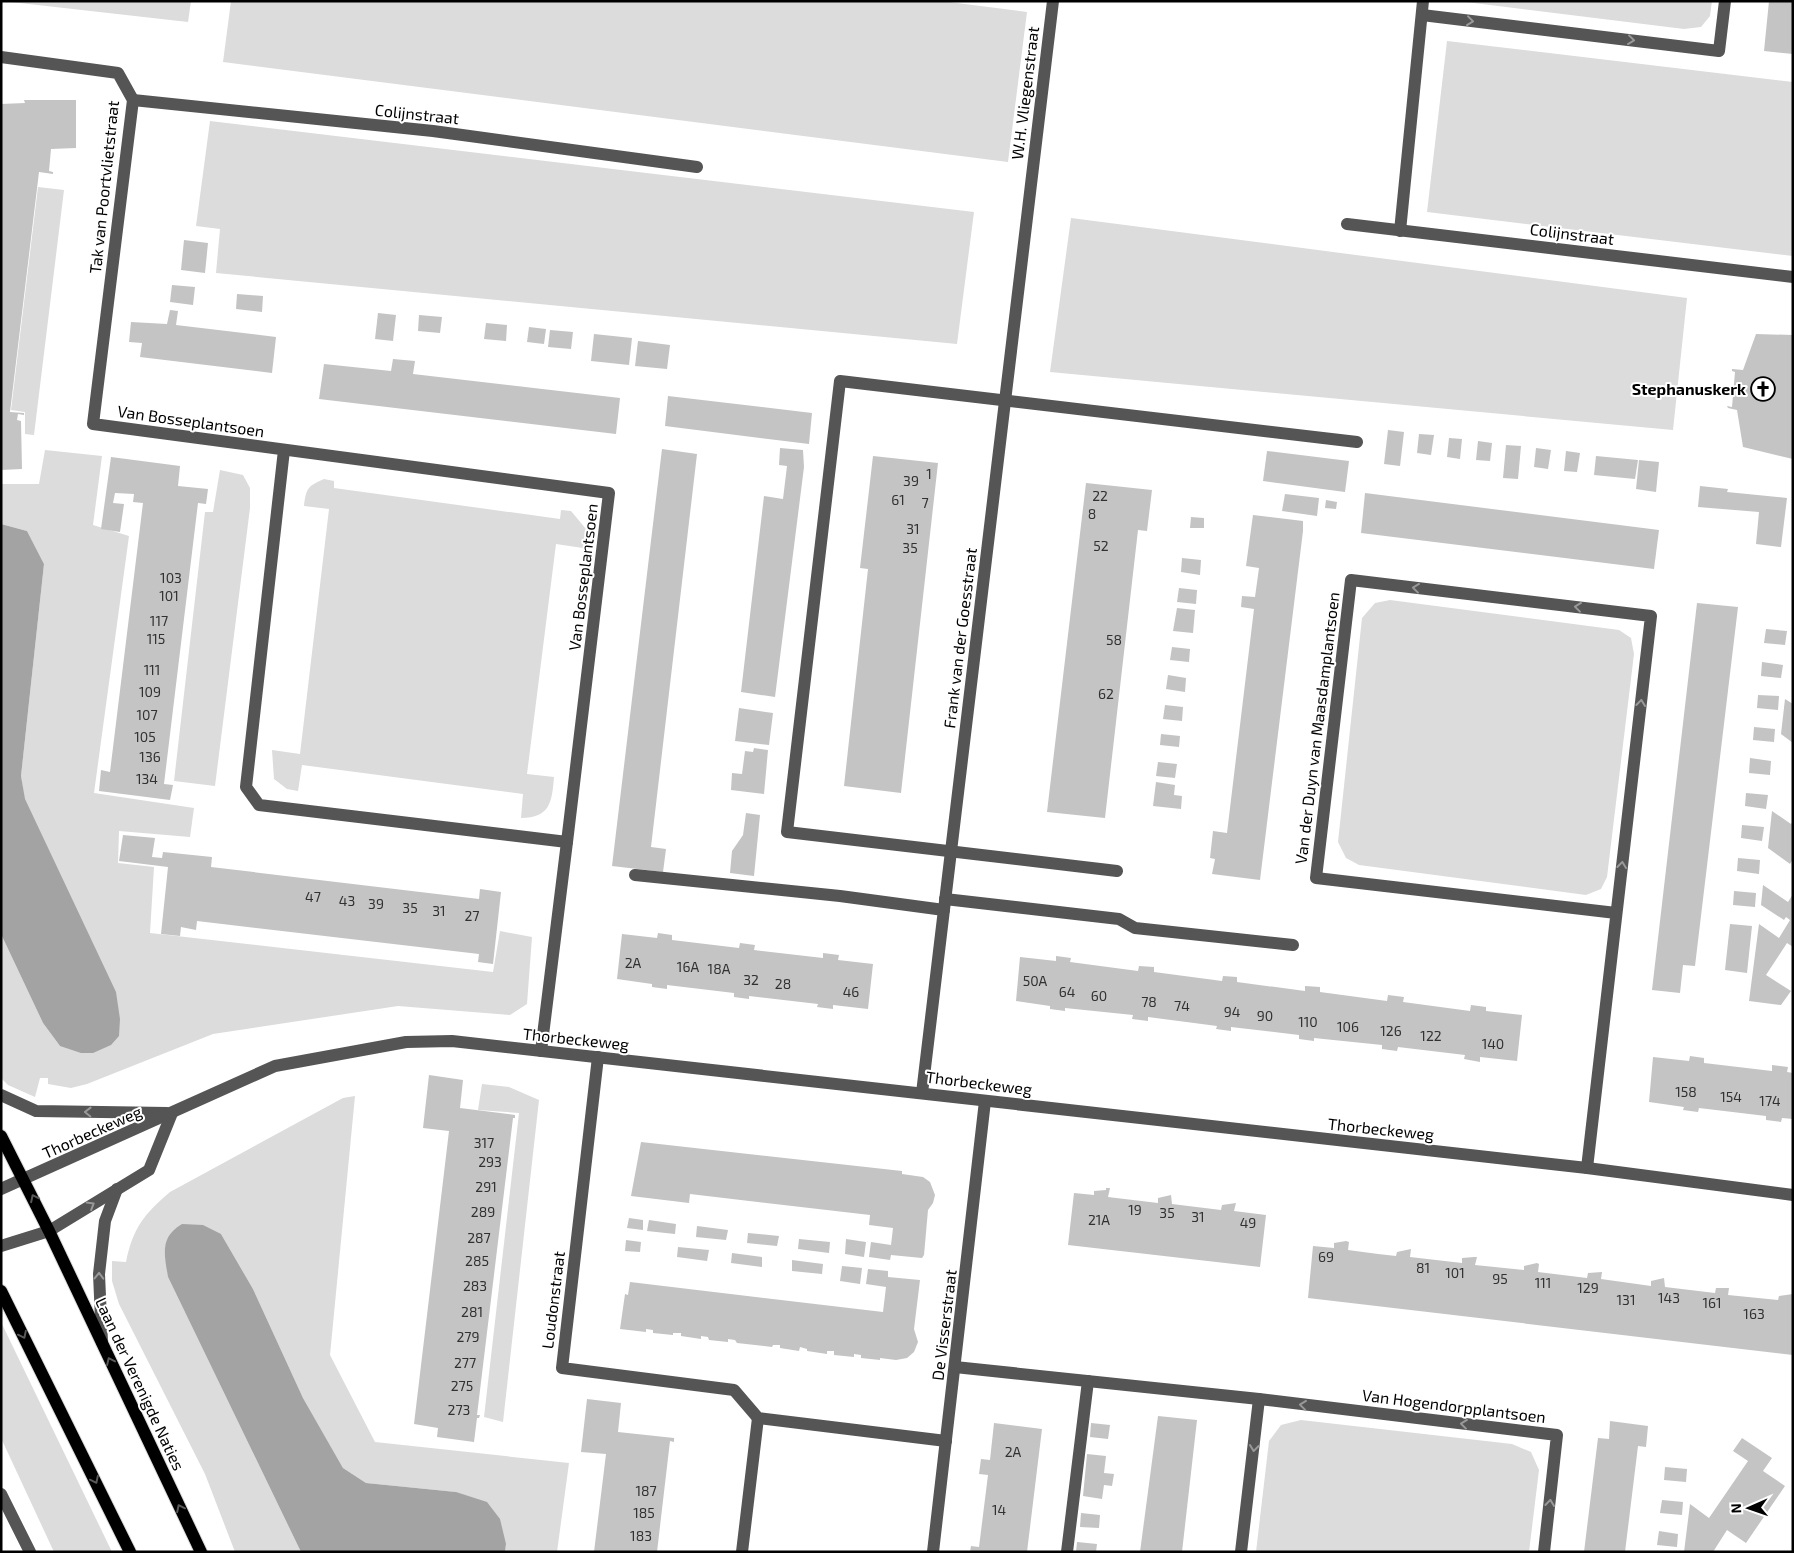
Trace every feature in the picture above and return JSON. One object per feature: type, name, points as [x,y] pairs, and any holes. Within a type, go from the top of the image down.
[{"type":"main road","name":"Laan der Verenigde Naties","points":[[1,1136],[25,1180],[201,1552]]},
{"type":"main road","points":[[1,1291],[130,1552]]},
{"type":"street","name":"W.H. Vliegenstraat","points":[[1031,188],[1052,1]]},
{"type":"street","points":[[1400,231],[1423,1]]},
{"type":"street","points":[[1422,15],[1719,50],[1725,1]]},
{"type":"street","name":"Tak van Poortvlietstraat","points":[[1,57],[118,73],[132,100],[93,424]]},
{"type":"street","name":"Colijnstraat","points":[[132,100],[433,131],[697,166]]},
{"type":"street","name":"Frank van der Goesstraat","points":[[922,1093],[1031,188]]},
{"type":"street","name":"Colijnstraat","points":[[1347,224],[1793,277]]},
{"type":"street","points":[[1117,871],[787,832],[840,381],[1357,442]]},
{"type":"street","name":"Van Bosseplantsoen","points":[[93,424],[609,493],[541,1051]]},
{"type":"street","name":"Van Bosseplantsoen","points":[[284,450],[246,787],[259,805],[567,842]]},
{"type":"street","name":"Van der Duyn van Maasdamplantsoen","points":[[1587,1168],[1652,616],[1351,580],[1316,878],[1616,913]]},
{"type":"street","points":[[635,875],[840,896],[1119,919],[1135,928],[1293,945]]},
{"type":"street","name":"Thorbeckeweg","points":[[25,1180],[276,1066],[406,1042],[452,1041],[1587,1168],[1793,1194]]},
{"type":"street","name":"Loudonstraat","points":[[598,1057],[562,1368],[734,1390],[758,1418]]},
{"type":"street","points":[[1,1095],[36,1111],[172,1114]]},
{"type":"street","name":"De Visserstraat","points":[[933,1552],[985,1101]]},
{"type":"street","name":"Thorbeckeweg","points":[[49,1231],[148,1170],[172,1114]]},
{"type":"street","points":[[1,1190],[25,1180]]},
{"type":"street","points":[[102,1342],[99,1274],[105,1221],[117,1189]]},
{"type":"street","points":[[1,1246],[49,1231]]},
{"type":"street","name":"Van Hogendorpplantsoen","points":[[955,1367],[1557,1435],[1544,1552]]},
{"type":"street","points":[[1067,1552],[1088,1381]]},
{"type":"street","points":[[1241,1552],[1259,1400]]},
{"type":"street","points":[[742,1552],[758,1418],[946,1442]]},
{"type":"street","points":[[1,1494],[30,1552]]},
{"type":"shaded area","points":[[2,1],[191,1],[188,22]]},
{"type":"shaded area","points":[[231,1],[941,1],[1027,12],[1008,162],[223,62]]},
{"type":"shaded area","points":[[1458,1],[1712,1],[1710,16],[1701,27],[1684,29]]},
{"type":"shaded area","points":[[1447,41],[1793,82],[1793,256],[1427,212]]},
{"type":"shaded area","points":[[210,121],[974,212],[957,344],[216,273],[220,229],[196,226]]},
{"type":"shaded area","points":[[38,187],[64,190],[34,435],[25,434],[25,412],[11,410]]},
{"type":"shaded area","points":[[1071,218],[1687,298],[1673,430],[1050,372]]},
{"type":"shaded area","points":[[45,450],[102,456],[93,525],[129,536],[94,793],[194,808],[190,837],[119,831],[118,863],[154,867],[150,933],[493,972],[500,931],[532,937],[527,1004],[510,1015],[398,1006],[213,1034],[87,1084],[71,1088],[48,1084],[48,1078],[40,1078],[35,1097],[8,1085],[1,1078],[1,934],[43,1023],[60,1046],[21,776],[44,564],[27,531],[1,524],[1,484],[39,484]]},
{"type":"shaded area","points":[[220,470],[243,475],[250,488],[250,508],[215,786],[174,781],[205,512],[213,512]]},
{"type":"shaded area","points":[[324,479],[334,481],[334,488],[560,519],[561,510],[571,511],[586,529],[583,548],[556,544],[527,774],[554,777],[550,801],[544,812],[531,817],[521,818],[523,794],[302,765],[298,791],[287,789],[274,779],[272,750],[300,754],[329,509],[304,506],[309,488]]},
{"type":"shaded area","points":[[1,524],[27,531],[44,564],[21,776],[25,799],[116,992],[120,1019],[119,1036],[111,1045],[93,1053],[81,1053],[60,1046],[43,1023],[1,934]]},
{"type":"shaded area","points":[[1390,600],[1619,630],[1631,638],[1634,654],[1607,877],[1601,889],[1586,895],[1359,865],[1346,858],[1338,842],[1362,618],[1375,603]]},
{"type":"shaded area","points":[[482,1084],[509,1087],[539,1100],[503,1422],[484,1417],[519,1113],[478,1110]]},
{"type":"shaded area","points":[[355,1096],[330,1355],[375,1442],[569,1463],[557,1552],[505,1552],[506,1544],[456,1492],[366,1483],[343,1468],[303,1398],[253,1289],[221,1234],[165,1246],[168,1277],[301,1552],[235,1552],[205,1474],[119,1304],[112,1281],[112,1261],[126,1262],[132,1240],[141,1222],[153,1207],[170,1192],[343,1098]]},
{"type":"shaded area","points":[[182,1224],[203,1225],[221,1234],[253,1289],[303,1398],[343,1468],[366,1483],[456,1492],[487,1502],[500,1519],[506,1544],[505,1552],[301,1552],[168,1277],[165,1246],[170,1234]]},
{"type":"shaded area","points":[[1,1322],[112,1552],[54,1552],[1,1438]]},
{"type":"shaded area","points":[[1301,1420],[1512,1444],[1531,1452],[1539,1470],[1529,1552],[1256,1552],[1269,1441],[1281,1425]]},
{"type":"building","points":[[1769,1],[1793,1],[1793,54],[1764,51]]},
{"type":"building","points":[[24,100],[76,100],[76,148],[51,149],[49,171],[53,172],[53,174],[39,172],[10,412],[24,413],[24,415],[18,414],[17,420],[21,421],[22,469],[1,470],[1,104],[25,103]]},
{"type":"building","points":[[184,240],[208,243],[205,273],[181,270]]},
{"type":"building","points":[[172,285],[195,287],[193,305],[170,302]]},
{"type":"building","points":[[237,294],[263,296],[262,312],[236,309]]},
{"type":"building","points":[[170,310],[178,311],[176,325],[276,337],[272,373],[140,357],[142,343],[129,342],[131,322],[167,324]]},
{"type":"building","points":[[378,313],[396,315],[393,341],[375,339]]},
{"type":"building","points":[[419,315],[442,317],[440,333],[418,331]]},
{"type":"building","points":[[486,323],[507,325],[506,341],[484,339]]},
{"type":"building","points":[[529,327],[546,329],[544,344],[527,342]]},
{"type":"building","points":[[550,330],[573,332],[571,349],[548,347]]},
{"type":"building","points":[[594,334],[632,338],[629,365],[591,361]]},
{"type":"building","name":"Stephanuskerk","points":[[1756,334],[1793,335],[1793,459],[1743,447],[1737,410],[1727,406],[1732,407],[1735,372],[1732,369],[1743,370]]},
{"type":"building","points":[[638,341],[670,345],[667,369],[635,366]]},
{"type":"building","points":[[393,359],[415,361],[413,374],[620,398],[616,434],[319,399],[324,364],[391,371]]},
{"type":"building","points":[[668,396],[812,413],[809,444],[665,426]]},
{"type":"building","points":[[1388,430],[1404,432],[1400,466],[1384,464]]},
{"type":"building","points":[[1419,434],[1434,435],[1431,455],[1417,453]]},
{"type":"building","points":[[1449,438],[1462,439],[1460,459],[1447,457]]},
{"type":"building","points":[[1478,441],[1492,443],[1490,461],[1476,460]]},
{"type":"building","points":[[1506,445],[1521,446],[1518,479],[1503,478]]},
{"type":"building","points":[[780,448],[803,450],[804,467],[775,697],[741,692],[764,496],[783,499],[787,466],[779,465]]},
{"type":"building","points":[[1536,448],[1551,450],[1548,469],[1534,467]]},
{"type":"building","points":[[662,449],[697,454],[651,847],[666,849],[663,872],[612,866]]},
{"type":"building","points":[[1267,451],[1349,461],[1345,492],[1263,481]]},
{"type":"building","points":[[1566,451],[1580,453],[1577,472],[1564,471]]},
{"type":"building","points":[[873,456],[938,463],[901,793],[844,786],[868,569],[860,568]]},
{"type":"building","points":[[1596,456],[1638,460],[1635,479],[1594,475]]},
{"type":"building","points":[[111,457],[180,466],[178,486],[208,489],[206,504],[198,503],[164,784],[173,785],[170,800],[99,791],[101,770],[110,772],[143,503],[133,502],[134,494],[115,493],[113,503],[124,504],[120,532],[101,529]]},
{"type":"building","points":[[1639,460],[1659,462],[1656,492],[1636,489]]},
{"type":"building","points":[[1086,483],[1152,490],[1147,531],[1138,530],[1105,818],[1047,812]]},
{"type":"building","points":[[1700,486],[1728,489],[1727,492],[1787,498],[1781,547],[1756,544],[1759,512],[1698,507]]},
{"type":"building","points":[[1365,493],[1659,530],[1654,569],[1361,533]]},
{"type":"building","points":[[1285,494],[1319,498],[1317,516],[1282,511]]},
{"type":"building","points":[[1326,500],[1337,502],[1336,509],[1325,508]]},
{"type":"building","points":[[1253,515],[1303,521],[1260,880],[1212,874],[1215,859],[1210,858],[1213,831],[1227,833],[1254,609],[1241,607],[1242,596],[1255,597],[1259,568],[1246,566]]},
{"type":"building","points":[[1191,517],[1204,518],[1204,528],[1190,528]]},
{"type":"building","points":[[1182,558],[1201,560],[1200,575],[1181,572]]},
{"type":"building","points":[[1179,588],[1197,590],[1196,604],[1177,602]]},
{"type":"building","points":[[1697,603],[1738,607],[1695,966],[1683,965],[1680,993],[1652,990]]},
{"type":"building","points":[[1177,608],[1195,610],[1193,633],[1173,631]]},
{"type":"building","points":[[1766,629],[1787,631],[1785,645],[1764,643]]},
{"type":"building","points":[[1172,647],[1190,649],[1189,662],[1170,660]]},
{"type":"building","points":[[1762,662],[1783,665],[1781,678],[1761,676]]},
{"type":"building","points":[[1168,675],[1186,678],[1185,692],[1166,689]]},
{"type":"building","points":[[1758,695],[1779,696],[1778,710],[1757,708]]},
{"type":"building","points":[[1785,699],[1793,704],[1793,743],[1781,734]]},
{"type":"building","points":[[1165,705],[1183,707],[1182,721],[1163,719]]},
{"type":"building","points":[[739,708],[773,713],[769,745],[735,741]]},
{"type":"building","points":[[1754,727],[1775,729],[1774,742],[1753,740]]},
{"type":"building","points":[[1161,734],[1180,736],[1179,747],[1160,745]]},
{"type":"building","points":[[754,748],[768,750],[764,794],[731,790],[732,773],[742,774],[745,751],[753,752]]},
{"type":"building","points":[[1750,758],[1771,761],[1770,775],[1749,773]]},
{"type":"building","points":[[1158,762],[1177,764],[1175,778],[1156,776]]},
{"type":"building","points":[[1156,782],[1175,785],[1174,795],[1182,796],[1181,809],[1153,806]]},
{"type":"building","points":[[1746,793],[1768,795],[1766,809],[1745,806]]},
{"type":"building","points":[[1772,811],[1791,824],[1793,821],[1793,859],[1790,864],[1768,848]]},
{"type":"building","points":[[746,813],[760,815],[754,876],[730,873],[732,851],[743,835]]},
{"type":"building","points":[[1742,825],[1764,827],[1762,841],[1741,838]]},
{"type":"building","points":[[123,835],[155,838],[152,857],[162,858],[163,852],[212,857],[211,867],[479,899],[480,889],[501,892],[493,964],[478,962],[479,954],[197,921],[196,930],[181,927],[180,936],[161,934],[168,867],[119,861]]},
{"type":"building","points":[[1738,858],[1760,860],[1759,874],[1737,871]]},
{"type":"building","points":[[1763,885],[1788,902],[1793,894],[1793,947],[1787,943],[1766,975],[1791,991],[1781,1005],[1749,1001],[1759,924],[1779,938],[1790,920],[1786,917],[1784,920],[1761,905]]},
{"type":"building","points":[[1734,891],[1756,893],[1755,907],[1733,905]]},
{"type":"building","points":[[1730,924],[1752,926],[1747,973],[1725,970]]},
{"type":"building","points":[[658,933],[672,935],[672,940],[739,948],[740,943],[755,945],[754,950],[823,958],[823,953],[839,955],[838,960],[873,964],[868,1009],[833,1005],[833,1009],[817,1007],[818,1004],[749,996],[749,999],[734,997],[734,993],[667,985],[667,989],[652,987],[652,984],[617,979],[622,934],[657,938]]},
{"type":"building","points":[[1056,956],[1071,958],[1070,962],[1138,971],[1139,966],[1154,967],[1154,972],[1222,981],[1223,976],[1237,977],[1237,982],[1305,991],[1305,986],[1320,987],[1320,992],[1387,1001],[1388,995],[1404,997],[1403,1002],[1470,1011],[1471,1005],[1486,1007],[1486,1011],[1522,1015],[1517,1061],[1480,1057],[1480,1062],[1464,1059],[1465,1055],[1398,1047],[1397,1051],[1382,1049],[1382,1045],[1314,1038],[1314,1041],[1299,1039],[1299,1035],[1231,1027],[1231,1031],[1216,1029],[1217,1026],[1148,1017],[1148,1021],[1132,1019],[1133,1015],[1065,1008],[1065,1011],[1050,1009],[1050,1006],[1016,1001],[1020,957],[1056,961]]},
{"type":"building","points":[[1690,1056],[1704,1058],[1704,1063],[1772,1071],[1772,1065],[1788,1067],[1787,1072],[1793,1073],[1793,1119],[1782,1118],[1781,1122],[1766,1120],[1766,1116],[1699,1108],[1698,1112],[1683,1110],[1684,1107],[1649,1102],[1653,1057],[1689,1061]]},
{"type":"building","points":[[429,1075],[463,1080],[460,1108],[515,1115],[515,1118],[513,1118],[477,1415],[480,1415],[477,1418],[474,1442],[437,1437],[438,1428],[414,1424],[449,1131],[423,1128]]},
{"type":"building","points":[[641,1142],[902,1171],[902,1174],[923,1177],[930,1182],[935,1195],[933,1203],[928,1210],[924,1255],[922,1258],[891,1255],[890,1260],[869,1257],[871,1242],[891,1245],[893,1228],[869,1225],[870,1215],[690,1194],[689,1203],[631,1196]]},
{"type":"building","points":[[1106,1188],[1110,1188],[1108,1197],[1158,1203],[1158,1198],[1171,1195],[1172,1204],[1221,1210],[1222,1205],[1236,1203],[1234,1211],[1266,1215],[1260,1267],[1068,1245],[1074,1193],[1094,1195],[1094,1191],[1106,1190]]},
{"type":"building","points":[[629,1218],[643,1220],[643,1230],[627,1228]]},
{"type":"building","points":[[649,1220],[676,1224],[675,1234],[647,1231]]},
{"type":"building","points":[[697,1226],[728,1230],[726,1240],[696,1237]]},
{"type":"building","points":[[748,1233],[779,1236],[777,1246],[747,1243]]},
{"type":"building","points":[[799,1239],[830,1242],[829,1253],[798,1249]]},
{"type":"building","points":[[846,1239],[866,1242],[864,1257],[845,1254]]},
{"type":"building","points":[[626,1240],[641,1242],[640,1252],[625,1251]]},
{"type":"building","points":[[1349,1242],[1348,1250],[1378,1254],[1396,1256],[1397,1252],[1411,1249],[1410,1257],[1462,1263],[1462,1258],[1477,1257],[1475,1265],[1524,1270],[1524,1266],[1537,1263],[1539,1264],[1538,1272],[1587,1278],[1588,1273],[1602,1272],[1601,1279],[1651,1286],[1651,1281],[1664,1278],[1665,1287],[1715,1293],[1716,1288],[1729,1288],[1728,1295],[1778,1300],[1779,1296],[1793,1294],[1793,1355],[1308,1298],[1313,1246],[1334,1248],[1334,1243]]},
{"type":"building","points":[[678,1247],[709,1250],[707,1261],[677,1257]]},
{"type":"building","points":[[732,1253],[762,1257],[762,1267],[731,1263]]},
{"type":"building","points":[[792,1260],[823,1264],[822,1274],[792,1271]]},
{"type":"building","points":[[842,1266],[862,1268],[860,1284],[840,1281]]},
{"type":"building","points":[[868,1269],[888,1271],[888,1277],[920,1280],[914,1329],[918,1342],[914,1352],[907,1358],[896,1360],[880,1358],[880,1360],[861,1358],[861,1355],[854,1354],[854,1357],[834,1355],[834,1351],[827,1351],[827,1354],[807,1351],[807,1349],[800,1347],[799,1351],[780,1348],[780,1345],[773,1345],[772,1347],[737,1343],[735,1340],[728,1339],[728,1342],[709,1340],[708,1337],[701,1336],[701,1339],[681,1336],[681,1333],[673,1333],[673,1335],[653,1333],[653,1330],[646,1329],[646,1332],[620,1329],[625,1294],[628,1295],[630,1282],[883,1312],[886,1287],[866,1284]]},
{"type":"building","points":[[587,1399],[621,1403],[618,1432],[674,1438],[674,1442],[670,1441],[657,1552],[594,1552],[606,1454],[581,1452]]},
{"type":"building","points":[[1158,1416],[1197,1420],[1182,1552],[1140,1552]]},
{"type":"building","points":[[1610,1421],[1648,1426],[1646,1447],[1638,1446],[1625,1552],[1584,1552],[1598,1438],[1609,1439]]},
{"type":"building","points":[[994,1423],[1042,1429],[1027,1552],[970,1552],[971,1546],[979,1547],[988,1475],[979,1474],[981,1459],[990,1460]]},
{"type":"building","points":[[1091,1423],[1110,1425],[1108,1439],[1090,1437]]},
{"type":"building","points":[[1742,1438],[1772,1458],[1763,1471],[1785,1486],[1746,1543],[1727,1530],[1713,1552],[1684,1552],[1690,1504],[1709,1518],[1748,1461],[1733,1451]]},
{"type":"building","points":[[1087,1454],[1106,1456],[1104,1473],[1114,1474],[1112,1486],[1104,1485],[1102,1499],[1083,1496]]},
{"type":"building","points":[[1665,1467],[1687,1469],[1686,1482],[1664,1480]]},
{"type":"building","points":[[1662,1500],[1683,1502],[1682,1515],[1660,1513]]},
{"type":"building","points":[[1081,1513],[1100,1515],[1099,1528],[1080,1527]]},
{"type":"building","points":[[1659,1531],[1678,1534],[1677,1547],[1657,1545]]},
{"type":"building","points":[[1077,1542],[1097,1544],[1096,1552],[1076,1552]]},
{"type":"place","name":"Stephanuskerk","points":[[1763,389]]}]
